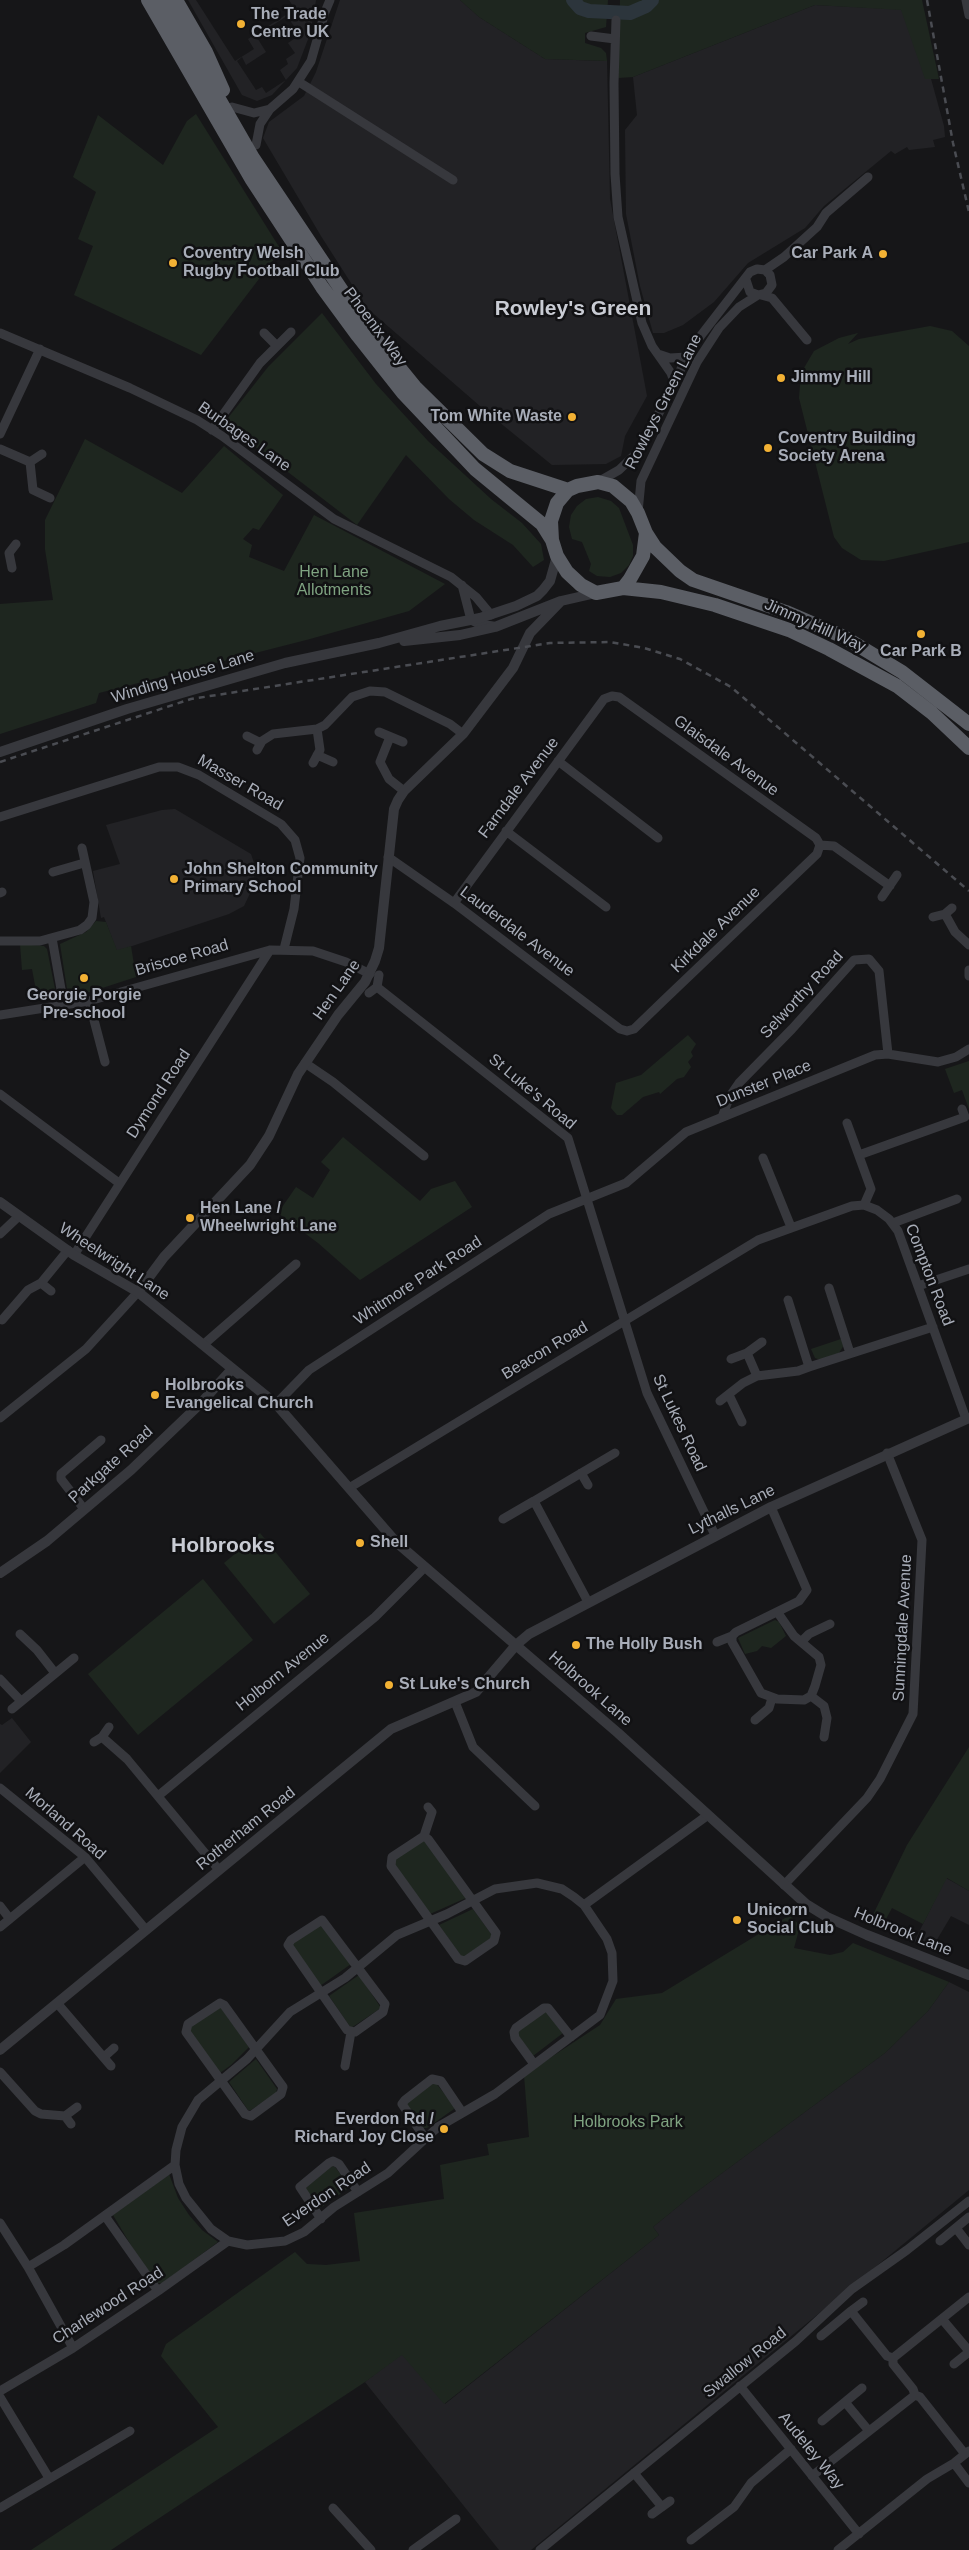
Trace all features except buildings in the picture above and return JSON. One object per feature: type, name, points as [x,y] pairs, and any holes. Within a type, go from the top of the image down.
[{"type":"highway","name":"Phoenix Way","points":[[148,0],[252,180],[322,287],[358,336],[403,393],[475,469],[542,524],[552,540]]},
{"type":"highway","name":"Phoenix Way","points":[[162,0],[253,158],[367,328],[415,387],[469,442],[510,472],[568,490]]},
{"type":"highway","points":[[176,0],[206,52],[232,107],[334,279]]},
{"type":"highway","points":[[598,482],[613,486],[622,492],[638,513],[646,533],[643,556],[638,568],[623,588],[596,593],[581,585],[567,572],[557,556],[552,540],[551,521],[557,503],[568,490],[598,482]]},
{"type":"highway","name":"Jimmy Hill Way","points":[[646,533],[656,547],[680,571],[693,580],[786,612],[844,638],[902,672],[969,724]]},
{"type":"highway","name":"Jimmy Hill Way","points":[[623,588],[661,592],[716,605],[751,616],[821,645],[897,686],[932,713],[969,748]]},
{"type":"street","points":[[256,145],[260,124],[270,109],[299,82],[311,61],[330,0]]},
{"type":"street","points":[[966,0],[969,15]]},
{"type":"street","name":"Rowleys Green Lane","points":[[616,20],[614,83],[615,174],[618,217],[642,323],[647,337],[675,384]]},
{"type":"street","points":[[591,36],[615,39]]},
{"type":"street","points":[[299,82],[453,180]]},
{"type":"street","points":[[232,107],[254,113],[270,109]]},
{"type":"street","points":[[807,340],[772,298],[750,292],[746,280],[753,270],[765,270],[784,257],[817,227],[826,214],[868,177]]},
{"type":"street","points":[[760,295],[769,290],[784,257]]},
{"type":"street","points":[[765,270],[772,282],[776,295],[789,311],[789,318]]},
{"type":"street","name":"Rowleys Green Lane","points":[[598,482],[619,470],[641,450],[687,357],[704,332],[746,280]]},
{"type":"street","name":"Rowleys Green Lane","points":[[638,513],[641,481],[697,362],[720,328],[739,307],[760,295]]},
{"type":"street","points":[[212,430],[260,363],[291,332]]},
{"type":"street","name":"Burbages Lane","points":[[0,333],[130,388],[197,420],[334,519],[424,562],[462,584],[491,615]]},
{"type":"street","points":[[264,333],[277,346]]},
{"type":"street","points":[[0,434],[40,349]]},
{"type":"street","name":"Rowleys Green Lane","points":[[658,354],[670,358],[687,357]]},
{"type":"street","points":[[0,449],[30,462]]},
{"type":"street","points":[[30,462],[42,454]]},
{"type":"street","points":[[30,462],[33,490],[50,498]]},
{"type":"street","points":[[12,568],[4,552],[16,544]]},
{"type":"street","points":[[538,596],[550,581],[557,556]]},
{"type":"street","points":[[462,584],[471,620],[479,624],[495,627]]},
{"type":"street","name":"Winding House Lane","points":[[379,643],[460,635],[495,627],[561,601],[596,593]]},
{"type":"street","name":"Winding House Lane","points":[[0,752],[193,689],[285,663],[379,643],[440,626],[491,615],[538,596]]},
{"type":"street","name":"Hen Lane","points":[[530,633],[530,613],[538,596]]},
{"type":"street","name":"Hen Lane","points":[[138,1292],[164,1258],[250,1165],[269,1136],[306,1063],[338,1015],[374,975],[394,809],[404,791],[463,734],[513,668],[530,633],[561,601]]},
{"type":"street","points":[[248,736],[259,747],[273,734],[317,729],[331,720],[352,697],[360,693],[379,691],[450,724],[463,734]]},
{"type":"street","name":"Farndale Avenue","points":[[454,903],[604,699],[612,696]]},
{"type":"street","name":"Glaisdale Avenue","points":[[612,696],[627,703],[816,838],[820,845]]},
{"type":"street","points":[[317,729],[320,742],[315,759],[333,762]]},
{"type":"street","points":[[379,732],[403,742]]},
{"type":"street","points":[[390,737],[380,762],[389,779],[404,791]]},
{"type":"street","points":[[558,761],[658,838]]},
{"type":"street","name":"Masser Road","points":[[0,817],[159,767],[178,767],[199,775],[281,824],[295,840],[300,858],[294,909],[284,949]]},
{"type":"street","points":[[506,831],[606,907]]},
{"type":"street","points":[[820,845],[834,846],[890,886]]},
{"type":"street","name":"Kirkdale Avenue","points":[[627,1031],[634,1029],[817,854],[820,845]]},
{"type":"street","points":[[0,941],[52,938],[80,930],[92,918],[94,902],[82,848]]},
{"type":"street","name":"Lauderdale Avenue","points":[[388,857],[454,903],[620,1029],[627,1031]]},
{"type":"street","points":[[53,872],[84,863]]},
{"type":"street","points":[[882,897],[897,875]]},
{"type":"street","points":[[933,917],[948,911],[955,932],[969,945]]},
{"type":"street","points":[[52,938],[64,1006]]},
{"type":"street","name":"Briscoe Road","points":[[0,1015],[90,1001],[270,950],[314,951],[374,975]]},
{"type":"street","name":"Dymond Road","points":[[2,1320],[28,1290],[40,1283],[71,1252],[120,1183],[270,950]]},
{"type":"street","name":"Selworthy Road","points":[[722,1117],[730,1096],[739,1083],[792,1029],[854,960],[869,959],[879,971],[888,1054]]},
{"type":"street","points":[[969,970],[969,976]]},
{"type":"street","points":[[369,993],[377,987],[374,975]]},
{"type":"street","name":"St Luke's Road","points":[[377,987],[568,1138],[624,1321]]},
{"type":"street","points":[[90,1001],[105,1062]]},
{"type":"street","name":"Dunster Place","points":[[587,1198],[626,1183],[686,1132],[875,1055],[888,1054],[938,1062],[956,1057],[969,1049]]},
{"type":"street","points":[[306,1063],[333,1082],[424,1156]]},
{"type":"street","points":[[0,1094],[120,1183]]},
{"type":"street","points":[[860,1155],[965,1117]]},
{"type":"street","points":[[763,1158],[791,1227],[841,1208],[864,1205],[870,1189],[860,1155],[847,1123]]},
{"type":"street","name":"Whitmore Park Road","points":[[276,1404],[309,1370],[549,1214],[587,1198]]},
{"type":"street","points":[[893,1223],[957,1199]]},
{"type":"street","name":"Wheelwright Lane","points":[[0,1202],[71,1252],[138,1292],[232,1369]]},
{"type":"street","name":"Compton Road","points":[[864,1205],[876,1210],[893,1223],[900,1236],[968,1419]]},
{"type":"street","points":[[0,1234],[19,1216]]},
{"type":"street","name":"Beacon Road","points":[[349,1488],[758,1240],[791,1227]]},
{"type":"street","points":[[203,1345],[296,1264]]},
{"type":"street","points":[[918,1286],[969,1269]]},
{"type":"street","points":[[40,1283],[51,1291]]},
{"type":"street","points":[[828,1288],[850,1353]]},
{"type":"street","points":[[0,1418],[82,1353],[138,1292]]},
{"type":"street","points":[[788,1300],[809,1367]]},
{"type":"street","name":"St Lukes Road","points":[[624,1321],[647,1393],[716,1535]]},
{"type":"street","points":[[720,1401],[743,1383],[757,1376],[809,1367],[933,1327]]},
{"type":"street","points":[[731,1359],[747,1353],[762,1342]]},
{"type":"street","points":[[747,1353],[757,1376]]},
{"type":"street","name":"Holbrook Lane","points":[[232,1369],[276,1404],[383,1529],[424,1568],[516,1645],[806,1904],[827,1917],[969,1975]]},
{"type":"street","name":"Parkgate Road","points":[[0,1573],[30,1553],[144,1458],[200,1404],[232,1369]]},
{"type":"street","points":[[729,1395],[742,1422]]},
{"type":"street","name":"Lythalls Lane","points":[[516,1645],[533,1632],[588,1602],[771,1507],[887,1453],[968,1419]]},
{"type":"street","points":[[84,1509],[61,1479],[61,1474],[101,1440]]},
{"type":"street","points":[[503,1519],[615,1453]]},
{"type":"street","name":"Sunningdale Avenue","points":[[784,1885],[867,1798],[910,1722],[914,1710],[922,1540],[887,1453]]},
{"type":"street","points":[[582,1473],[588,1485]]},
{"type":"street","points":[[534,1501],[588,1602]]},
{"type":"street","points":[[716,1642],[732,1636],[799,1601],[806,1590],[771,1507]]},
{"type":"street","name":"Holborn Avenue","points":[[158,1796],[375,1617],[424,1568]]},
{"type":"street","points":[[732,1636],[732,1642],[761,1692],[772,1698],[804,1700],[811,1696],[821,1665],[819,1657],[788,1628],[778,1613]]},
{"type":"street","points":[[802,1641],[809,1634],[830,1624]]},
{"type":"street","points":[[20,1634],[37,1650],[55,1673]]},
{"type":"street","name":"Rotherham Road","points":[[0,2050],[391,1730],[476,1692],[516,1645]]},
{"type":"street","points":[[12,1708],[74,1658]]},
{"type":"street","points":[[0,1679],[21,1701]]},
{"type":"street","points":[[811,1696],[824,1706],[826,1718],[824,1736]]},
{"type":"street","points":[[755,1720],[769,1708],[772,1698]]},
{"type":"street","points":[[455,1702],[473,1747],[535,1806]]},
{"type":"street","points":[[109,1726],[98,1739],[127,1759],[219,1870]]},
{"type":"street","name":"Morland Road","points":[[0,1788],[86,1857],[146,1930]]},
{"type":"street","points":[[424,1836],[496,1933],[496,1937],[465,1961],[458,1959],[391,1866],[390,1861],[412,1842],[424,1836],[432,1812],[428,1807]]},
{"type":"street","points":[[584,1905],[708,1815]]},
{"type":"street","points":[[0,1927],[86,1857]]},
{"type":"street","name":"Everdon Road","points":[[536,1883],[562,1889],[584,1905],[607,1939],[613,1959],[611,1993],[600,2015],[495,2094],[438,2127],[388,2173],[358,2192],[304,2232],[285,2241],[247,2245],[228,2240],[211,2229],[186,2198],[177,2179],[175,2165],[178,2137],[190,2112],[210,2088],[235,2070],[290,2012],[340,1981],[397,1935],[473,1901],[495,1889],[536,1883]]},
{"type":"street","points":[[0,1906],[10,1918]]},
{"type":"street","points":[[345,2066],[351,2032],[288,1945],[291,1940],[318,1921],[322,1920],[326,1923],[385,2004],[386,2008],[356,2032],[351,2032]]},
{"type":"street","points":[[57,2003],[111,2066]]},
{"type":"street","points":[[220,2003],[224,2005],[283,2087],[281,2094],[248,2116],[221,2081],[186,2032],[188,2024],[220,2003]]},
{"type":"street","points":[[534,2064],[515,2038],[514,2032],[516,2028],[544,2008],[548,2008],[571,2037]]},
{"type":"street","points":[[104,2056],[114,2048]]},
{"type":"street","points":[[0,2072],[35,2111],[48,2115],[64,2116],[77,2106]]},
{"type":"street","points":[[426,2138],[402,2104],[432,2079],[441,2081],[462,2112]]},
{"type":"street","points":[[64,2116],[71,2124]]},
{"type":"street","points":[[321,2219],[300,2187],[329,2163],[333,2161],[339,2164],[358,2192]]},
{"type":"street","points":[[28,2267],[105,2216],[175,2165]]},
{"type":"street","name":"Swallow Road","points":[[540,2550],[796,2341],[852,2289],[907,2250],[969,2201]]},
{"type":"street","points":[[105,2216],[158,2292]]},
{"type":"street","points":[[940,2241],[969,2217]]},
{"type":"street","points":[[0,2223],[28,2267],[73,2348]]},
{"type":"street","points":[[956,2228],[969,2245]]},
{"type":"street","name":"Charlewood Road","points":[[0,2391],[73,2348],[158,2292],[228,2240]]},
{"type":"street","points":[[914,2395],[914,2389],[893,2364],[894,2358],[969,2297]]},
{"type":"street","points":[[821,2336],[863,2302]]},
{"type":"street","points":[[851,2311],[887,2356],[894,2358]]},
{"type":"street","points":[[942,2319],[969,2352],[954,2364]]},
{"type":"street","name":"Audeley Way","points":[[740,2386],[859,2534]]},
{"type":"street","points":[[822,2421],[862,2388]]},
{"type":"street","points":[[812,2476],[914,2395]]},
{"type":"street","points":[[838,2550],[927,2479],[954,2464],[967,2453],[920,2397],[914,2395]]},
{"type":"street","points":[[0,2397],[49,2478]]},
{"type":"street","points":[[845,2402],[869,2432]]},
{"type":"street","points":[[0,2508],[130,2431]]},
{"type":"street","points":[[691,2540],[734,2507],[758,2477],[791,2449]]},
{"type":"street","points":[[954,2464],[969,2483]]},
{"type":"street","points":[[634,2473],[662,2507]]},
{"type":"street","points":[[652,2514],[670,2501]]},
{"type":"street","points":[[333,2508],[371,2550]]},
{"type":"street","points":[[413,2550],[456,2519]]},
{"type":"shaded area","points":[[188,0],[196,0],[235,61],[254,49],[248,39],[295,9],[289,0],[316,0],[310,34],[297,68],[286,80],[272,95],[257,101],[242,95]],"holes":[[[287,16],[300,35],[288,43],[295,53],[286,59],[288,64],[280,70],[286,80],[266,93],[262,87],[256,90],[237,61],[242,57],[246,65],[266,52],[256,36]]]},
{"type":"shaded area","points":[[340,0],[460,0],[479,17],[545,59],[607,61],[610,199],[647,396],[625,436],[621,456],[606,464],[552,465],[488,413],[367,308],[321,236],[263,138],[269,122],[304,96],[316,72]]},
{"type":"shaded area","points":[[815,5],[912,10],[944,126],[945,137],[933,140],[935,147],[909,150],[907,147],[895,154],[891,151],[824,206],[805,228],[748,263],[714,302],[683,325],[664,333],[653,333],[640,286],[626,214],[625,130],[637,115],[633,77]]},
{"type":"shaded area","name":"John Shelton Community Primary School","points":[[175,809],[251,854],[255,866],[253,887],[244,906],[229,914],[117,951],[104,917],[101,918],[93,871],[120,864],[106,825],[162,810]]},
{"type":"shaded area","points":[[12,1718],[31,1742],[0,1773],[0,1724],[2,1725]]},
{"type":"shaded area","points":[[946,1878],[969,1891],[969,1925],[951,1916],[932,1948],[914,1942]]},
{"type":"shaded area","points":[[949,1982],[969,1992],[969,2190],[531,2550],[499,2550],[365,2382],[402,2354],[445,2404],[659,2235],[653,2227],[691,2196],[885,2053],[928,2011]]},
{"type":"green space","points":[[460,0],[608,0],[606,27],[585,33],[585,43],[601,48],[606,53],[607,61],[545,59],[479,17]]},
{"type":"green space","points":[[620,0],[922,0],[939,79],[925,79],[901,10],[815,5],[633,77],[618,78]]},
{"type":"green space","points":[[196,114],[281,250],[201,355],[74,295],[93,246],[78,239],[96,192],[73,177],[98,115],[163,165],[187,121]]},
{"type":"green space","points":[[322,313],[376,384],[428,441],[491,499],[522,523],[541,544],[544,560],[533,567],[513,545],[474,520],[449,499],[406,455],[357,525],[224,423],[268,367]]},
{"type":"green space","points":[[930,326],[952,331],[969,346],[969,542],[884,561],[861,560],[842,548],[834,537],[799,398],[801,373],[814,351],[839,338],[858,333],[848,344],[859,339]]},
{"type":"green space","name":"Hen Lane Allotments","points":[[85,439],[182,493],[224,446],[283,495],[259,530],[253,528],[243,539],[252,545],[249,557],[284,571],[314,515],[445,584],[409,611],[310,639],[99,693],[96,703],[0,734],[0,604],[53,600],[45,549],[45,520]]},
{"type":"green space","points":[[598,497],[611,501],[619,508],[633,545],[633,556],[629,565],[621,573],[610,577],[597,576],[589,571],[591,564],[582,542],[572,539],[569,527],[571,515],[577,506],[586,499]]},
{"type":"green space","points":[[96,921],[106,922],[117,950],[131,946],[136,977],[90,992],[68,995],[60,944],[86,932]]},
{"type":"green space","points":[[20,944],[44,946],[47,949],[56,994],[54,998],[38,1001],[32,969],[22,970]]},
{"type":"green space","points":[[688,1035],[696,1044],[691,1052],[693,1056],[688,1062],[691,1067],[684,1077],[677,1079],[660,1094],[659,1092],[643,1097],[622,1115],[617,1115],[611,1108],[616,1083],[641,1075]]},
{"type":"green space","points":[[969,1061],[969,1109],[962,1090],[954,1093],[945,1069]]},
{"type":"green space","points":[[343,1137],[420,1201],[431,1189],[455,1181],[472,1207],[360,1280],[318,1243],[278,1213],[296,1187],[313,1198],[330,1170],[321,1162]]},
{"type":"green space","points":[[841,1339],[844,1345],[839,1353],[821,1360],[815,1358],[811,1349]]},
{"type":"green space","points":[[260,1533],[310,1594],[274,1624],[224,1563]]},
{"type":"green space","points":[[203,1579],[253,1640],[138,1735],[88,1674]]},
{"type":"green space","points":[[775,1620],[779,1622],[786,1636],[771,1648],[762,1646],[757,1651],[745,1654],[738,1638]]},
{"type":"green space","points":[[969,1747],[969,1891],[947,1878],[923,1924],[892,1908],[880,1930],[868,1925],[907,1845]]},
{"type":"green space","points":[[422,1840],[425,1841],[466,1898],[430,1914],[394,1863],[395,1859]]},
{"type":"green space","points":[[473,1909],[492,1935],[491,1938],[464,1957],[461,1956],[439,1925]]},
{"type":"green space","name":"Holbrooks Park","points":[[790,1915],[800,1926],[794,1948],[830,1955],[843,1952],[853,1943],[949,1982],[928,2011],[885,2053],[691,2196],[653,2227],[659,2235],[444,2404],[402,2355],[365,2382],[111,2550],[31,2550],[218,2427],[161,2356],[166,2344],[295,2252],[307,2264],[326,2265],[360,2261],[354,2213],[444,2199],[440,2165],[489,2155],[487,2144],[529,2137],[524,2075],[600,2025],[616,1999],[662,1993]]},
{"type":"green space","points":[[320,1925],[323,1925],[351,1964],[320,1986],[293,1947],[293,1943]]},
{"type":"green space","points":[[359,1975],[381,2008],[351,2028],[329,1996]]},
{"type":"green space","points":[[218,2008],[221,2008],[249,2047],[220,2073],[190,2031],[190,2027]]},
{"type":"green space","points":[[546,2011],[563,2033],[533,2056],[517,2034],[518,2031]]},
{"type":"green space","points":[[256,2059],[277,2089],[276,2093],[251,2110],[248,2110],[229,2082]]},
{"type":"green space","points":[[435,2082],[454,2106],[454,2109],[427,2128],[423,2128],[407,2106],[408,2102]]},
{"type":"green space","points":[[332,2166],[335,2167],[350,2187],[319,2209],[304,2189]]},
{"type":"green space","points":[[169,2174],[178,2198],[189,2215],[202,2230],[218,2242],[163,2283],[157,2283],[135,2252],[113,2215]]},
{"type":"waterway","points":[[573,0],[580,8],[589,11],[630,13],[646,6],[652,0]]},
{"type":"railway","points":[[927,0],[953,143],[969,212]]},
{"type":"railway","points":[[0,762],[191,699],[550,643],[610,642],[644,648],[680,659],[731,687],[969,891]]},
{"type":"place","name":"The Trade Centre UK","points":[[241,24]]},
{"type":"place","name":"Car Park A","points":[[883,254]]},
{"type":"place","name":"Coventry Welsh Rugby Football Club","points":[[173,263]]},
{"type":"place","name":"Jimmy Hill","points":[[781,378]]},
{"type":"place","name":"Tom White Waste","points":[[572,417]]},
{"type":"place","name":"Coventry Building Society Arena","points":[[768,448]]},
{"type":"place","name":"Car Park B","points":[[921,634]]},
{"type":"place","name":"John Shelton Community Primary School","points":[[174,879]]},
{"type":"place","name":"Georgie Porgie Pre-school","points":[[84,978]]},
{"type":"place","name":"Hen Lane / Wheelwright Lane","points":[[190,1218]]},
{"type":"place","name":"Holbrooks Evangelical Church","points":[[155,1395]]},
{"type":"place","name":"Shell","points":[[360,1543]]},
{"type":"place","name":"The Holly Bush","points":[[576,1645]]},
{"type":"place","name":"St Luke's Church","points":[[389,1685]]},
{"type":"place","name":"Unicorn Social Club","points":[[737,1920]]},
{"type":"place","name":"Everdon Rd / Richard Joy Close","points":[[444,2129]]},
{"type":"district","name":"Rowley's Green","points":[[573,309]]},
{"type":"district","name":"Holbrooks","points":[[223,1546]]}]
